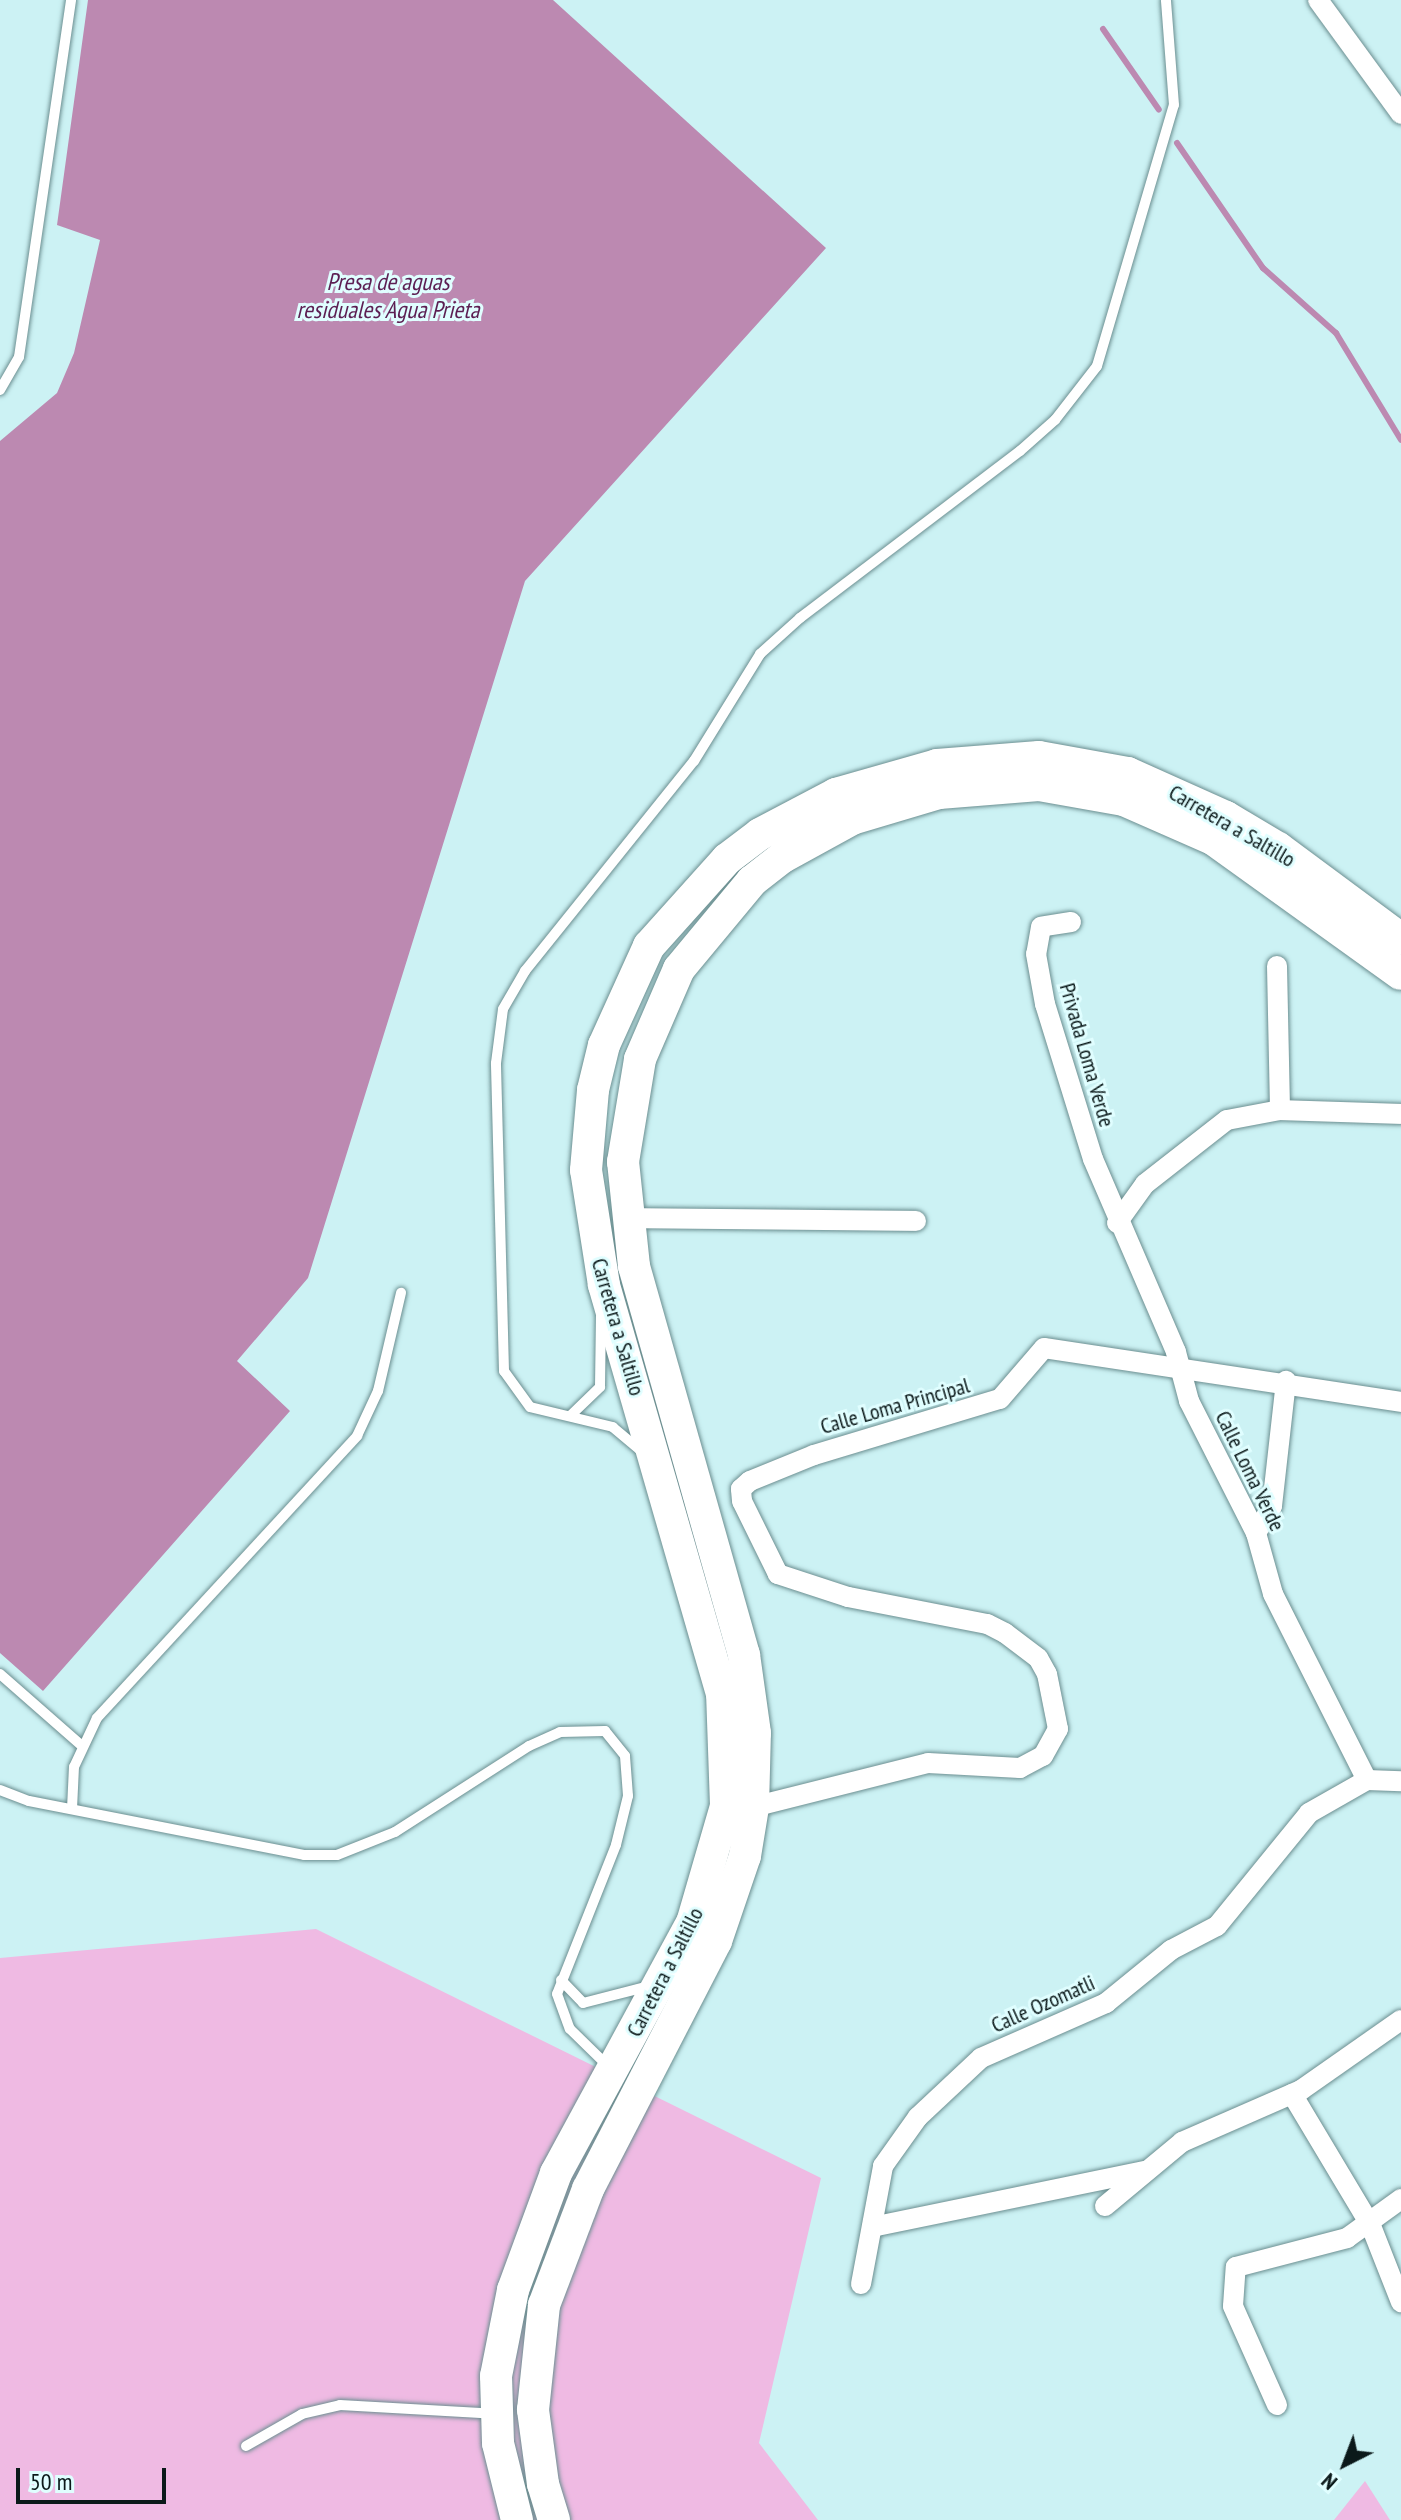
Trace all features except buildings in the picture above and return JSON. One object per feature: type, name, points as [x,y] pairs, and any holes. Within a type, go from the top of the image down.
[{"type":"main road","name":"Carretera a Saltillo","points":[[517,2520],[498,2443],[496,2414],[502,2336],[531,2233],[556,2173],[661,1983],[705,1892],[726,1806],[728,1766],[722,1694],[661,1472],[604,1285],[586,1170],[588,1129],[604,1045],[632,978],[670,919],[727,859],[760,834],[836,794],[937,765],[999,758],[1039,757],[1128,773],[1201,804],[1278,848],[1401,939]]},
{"type":"main road","name":"Carretera a Saltillo","points":[[554,2520],[543,2484],[533,2410],[544,2305],[588,2189],[716,1941],[745,1856],[753,1807],[755,1733],[744,1655],[646,1313],[628,1218],[623,1162],[630,1103],[650,1032],[679,969],[722,912],[783,857],[852,819],[897,803],[1011,785],[1083,790],[1124,800],[1213,839],[1401,974]]},
{"type":"street","points":[[1318,0],[1400,114]]},
{"type":"street","name":"Privada Loma Verde","points":[[1071,922],[1038,931],[1038,968],[1117,1223]]},
{"type":"street","points":[[1277,966],[1280,1110]]},
{"type":"street","points":[[1117,1223],[1145,1184],[1209,1131],[1251,1112],[1401,1114]]},
{"type":"street","points":[[628,1218],[916,1221]]},
{"type":"street","name":"Calle Loma Verde","points":[[1117,1223],[1181,1368],[1189,1401],[1256,1533],[1273,1594],[1367,1780]]},
{"type":"street","name":"Calle Loma Principal","points":[[753,1807],[928,1763],[1020,1768],[1043,1756],[1055,1737],[1054,1689],[1038,1658],[1021,1643],[987,1624],[848,1597],[778,1574],[742,1501],[745,1485],[814,1455],[1000,1399],[1044,1348],[1286,1381],[1401,1402]]},
{"type":"street","points":[[1256,1533],[1272,1506],[1286,1381]]},
{"type":"street","points":[[1367,1780],[1401,1781]]},
{"type":"street","name":"Calle Ozomatli","points":[[861,2284],[883,2166],[892,2146],[969,2067],[1106,2003],[1164,1954],[1217,1926],[1309,1813],[1367,1780]]},
{"type":"street","points":[[1105,2206],[1182,2142],[1292,2094],[1401,2020]]},
{"type":"street","points":[[1292,2094],[1371,2226],[1401,2302]]},
{"type":"street","points":[[872,2227],[1005,2196],[1145,2171]]},
{"type":"street","points":[[1277,2405],[1236,2316],[1236,2267],[1347,2238],[1371,2226],[1401,2199]]},
{"type":"lane","points":[[0,390],[19,357],[71,0]]},
{"type":"lane","points":[[661,1472],[621,1432],[570,1416],[544,1413],[519,1397],[509,1384],[500,1351],[496,1063],[503,1009],[525,971],[694,761],[760,654],[800,618],[1020,451],[1055,420],[1097,366],[1174,105],[1166,0]]},
{"type":"lane","points":[[570,1416],[600,1387],[604,1285]]},
{"type":"lane","points":[[72,1809],[81,1745],[97,1718],[357,1436],[378,1391],[401,1293]]},
{"type":"lane","points":[[0,1674],[81,1745]]},
{"type":"lane","points":[[0,1790],[72,1809],[304,1855],[337,1855],[395,1832],[529,1746],[560,1732],[605,1731],[625,1756],[628,1796],[616,1845],[557,1994],[570,2029],[613,2070]]},
{"type":"lane","points":[[561,1980],[583,2003],[661,1983]]},
{"type":"lane","points":[[246,2446],[302,2414],[340,2405],[496,2414]]},
{"type":"shaded area","points":[[316,1929],[821,2178],[759,2443],[818,2520],[0,2520],[0,1958]]},
{"type":"shaded area","points":[[1365,2481],[1390,2520],[1334,2520]]},
{"type":"water","name":"Presa de aguas residuales Agua Prieta","points":[[88,0],[553,0],[826,248],[525,581],[308,1278],[237,1361],[290,1411],[43,1691],[0,1653],[0,441],[57,393],[74,353],[100,240],[57,225]]},
{"type":"waterway","points":[[1103,29],[1159,110]]},
{"type":"waterway","points":[[1177,143],[1263,268],[1336,333],[1401,440]]}]
